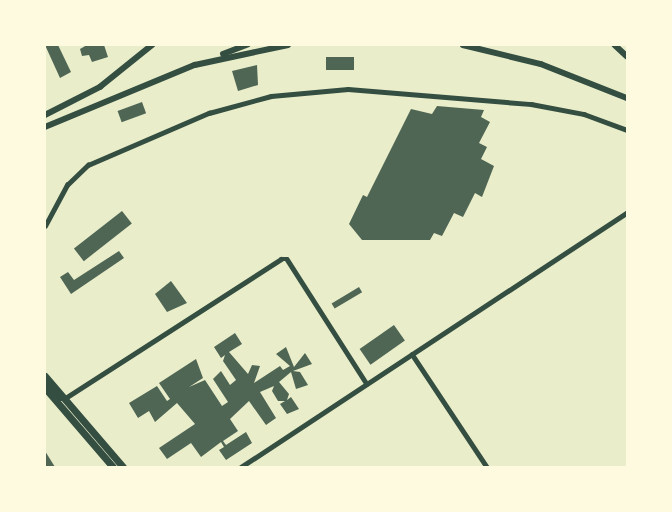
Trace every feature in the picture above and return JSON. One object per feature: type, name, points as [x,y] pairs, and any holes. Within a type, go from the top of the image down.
[{"type":"main road","points":[[45,115],[100,87],[152,45]]},
{"type":"main road","points":[[45,127],[247,45]]},
{"type":"main road","points":[[195,65],[288,45]]},
{"type":"main road","points":[[463,45],[541,64],[627,98]]},
{"type":"main road","points":[[615,45],[627,56]]},
{"type":"main road","points":[[45,376],[123,467]]},
{"type":"main road","points":[[45,388],[113,467]]},
{"type":"street","points":[[45,226],[67,185],[88,165],[202,115],[271,96],[360,89],[531,104],[584,114],[627,130]]},
{"type":"street","points":[[241,467],[627,212]]},
{"type":"street","points":[[61,407],[64,398],[281,259],[287,259],[367,384]]},
{"type":"street","points":[[412,354],[487,467]]},
{"type":"street","points":[[45,384],[64,398]]},
{"type":"building","points":[[45,45],[58,45],[71,72],[60,78]]},
{"type":"building","points":[[87,45],[104,45],[108,57],[92,62],[89,55],[82,56],[80,49]]},
{"type":"building","points":[[326,57],[354,57],[354,70],[326,70]]},
{"type":"building","points":[[257,65],[258,85],[238,91],[232,71]]},
{"type":"building","points":[[142,102],[146,113],[122,122],[118,111]]},
{"type":"building","points":[[437,106],[484,110],[481,117],[490,122],[479,143],[487,147],[481,159],[494,166],[482,197],[475,193],[463,217],[454,213],[442,236],[434,233],[430,240],[362,240],[349,224],[363,195],[367,197],[411,109],[432,114]]},
{"type":"building","points":[[122,211],[132,224],[84,261],[74,249]]},
{"type":"building","points":[[119,251],[124,258],[71,294],[60,277],[68,272],[74,280]]},
{"type":"building","points":[[171,281],[187,303],[167,312],[155,294]]},
{"type":"building","points":[[359,287],[362,292],[335,309],[332,303]]},
{"type":"building","points":[[394,325],[405,341],[370,365],[360,349]]},
{"type":"building","points":[[235,333],[242,344],[229,352],[248,374],[252,365],[260,366],[254,383],[280,366],[283,370],[290,366],[276,354],[286,347],[294,367],[305,353],[312,364],[293,371],[300,372],[308,385],[296,389],[291,372],[279,382],[289,394],[287,400],[291,397],[299,409],[287,414],[280,404],[285,401],[278,401],[272,391],[274,386],[260,392],[276,418],[266,425],[249,401],[230,419],[238,431],[223,441],[226,445],[246,432],[252,443],[226,460],[219,450],[224,447],[221,442],[201,457],[191,443],[167,459],[159,448],[195,424],[177,403],[155,422],[149,411],[138,418],[129,403],[157,386],[167,401],[170,399],[159,383],[196,359],[203,378],[189,387],[205,380],[222,406],[228,402],[213,379],[221,371],[230,385],[236,380],[223,361],[225,355],[221,358],[214,347]]},
{"type":"building","points":[[45,451],[55,467],[45,467]]}]
